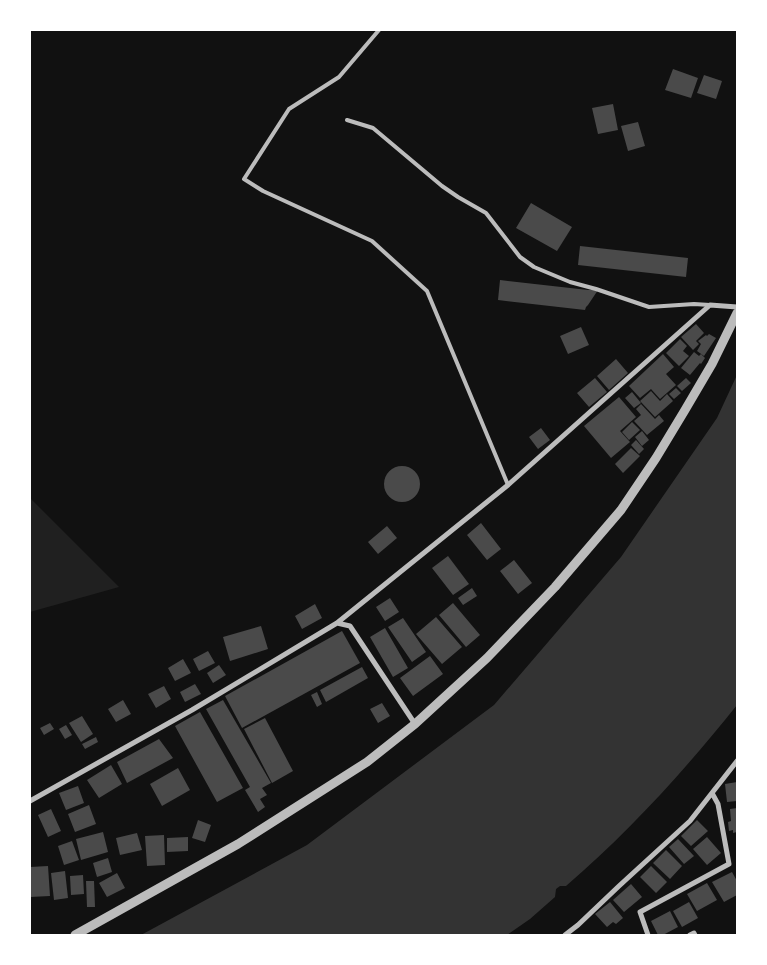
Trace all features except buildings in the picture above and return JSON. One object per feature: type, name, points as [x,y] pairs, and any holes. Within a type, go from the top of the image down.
[{"type":"street","points":[[30,800],[192,710],[337,623],[508,485],[710,305],[737,307]]},
{"type":"street","points":[[75,935],[238,844],[368,762],[414,724],[487,658],[556,587],[621,510],[685,410],[712,364],[737,313]]},
{"type":"street","points":[[337,623],[350,626],[414,724]]},
{"type":"street","points":[[565,935],[690,821],[737,761]]},
{"type":"street","points":[[648,935],[640,912],[729,864],[718,804],[712,793]]},
{"type":"street","points":[[690,935],[695,935]]},
{"type":"lane","points":[[379,30],[339,77],[289,109],[244,180],[263,191],[372,241],[427,291],[508,485]]},
{"type":"lane","points":[[347,120],[373,128],[442,186],[486,213],[520,257],[534,268],[570,282],[596,288],[648,307],[694,304],[710,305]]},
{"type":"shaded area","points":[[737,375],[737,705],[677,777],[612,844],[566,886],[560,886],[556,889],[555,897],[530,919],[507,935],[141,935],[307,845],[494,705],[621,557],[717,418]]},
{"type":"shaded area","points":[[30,498],[119,587],[30,612]]}]
